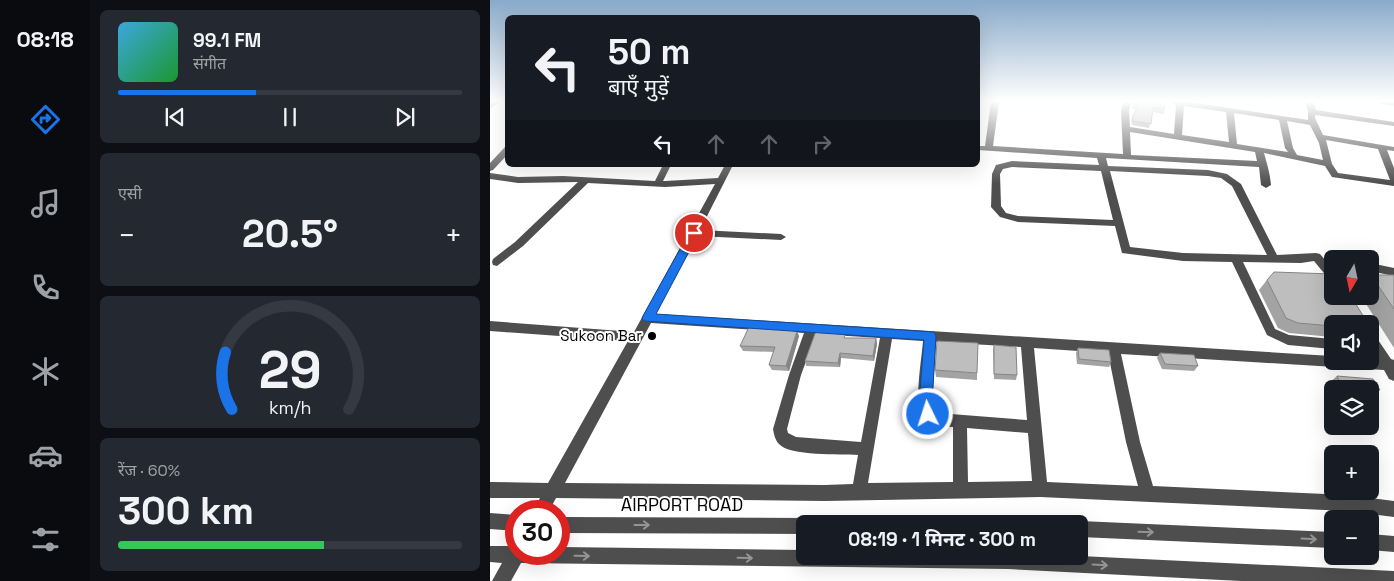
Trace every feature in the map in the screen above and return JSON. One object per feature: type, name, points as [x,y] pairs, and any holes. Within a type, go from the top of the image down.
[{"type":"street","points":[[989,149],[992,129]]},
{"type":"street","points":[[1126,129],[1127,157]]},
{"type":"street","points":[[1127,129],[1233,145],[1328,164]]},
{"type":"street","points":[[1178,129],[1178,136]]},
{"type":"street","points":[[1232,129],[1233,145]]},
{"type":"street","points":[[1285,129],[1289,148],[1294,156]]},
{"type":"street","points":[[1317,129],[1327,154],[1328,164],[1335,174],[1394,181],[1381,147]]},
{"type":"street","points":[[1320,137],[1394,149]]},
{"type":"street","points":[[980,148],[1261,163]]},
{"type":"street","points":[[1259,150],[1261,163],[1265,170],[1266,185]]},
{"type":"street","points":[[490,168],[505,152]]},
{"type":"street","points":[[1101,154],[1126,250],[1183,256],[1324,258]]},
{"type":"street","points":[[1118,223],[1018,219],[1003,216],[996,207],[996,174],[999,167],[1012,164],[1208,173],[1224,176],[1236,184],[1274,258]]},
{"type":"street","points":[[658,183],[666,167]]},
{"type":"street","points":[[548,500],[648,318],[728,167]]},
{"type":"street","points":[[490,176],[518,180],[658,183],[721,181]]},
{"type":"street","points":[[496,262],[519,244],[586,180]]},
{"type":"street","points":[[694,233],[781,237]]},
{"type":"street","points":[[1316,257],[1324,266]]},
{"type":"street","points":[[1236,258],[1271,332],[1288,340],[1324,343]]},
{"type":"street","points":[[1379,269],[1394,272]]},
{"type":"street","points":[[648,318],[1392,368]]},
{"type":"street","points":[[490,326],[637,337]]},
{"type":"street","points":[[812,328],[790,393],[780,428],[780,437],[785,442],[796,444],[867,449]]},
{"type":"street","points":[[859,491],[888,333]]},
{"type":"street","points":[[930,336],[926,404],[928,414],[935,419],[1035,427]]},
{"type":"street","points":[[1027,342],[1040,489]]},
{"type":"street","points":[[1113,348],[1133,442],[1148,495]]},
{"type":"street","points":[[1379,352],[1392,368]]},
{"type":"street","points":[[960,421],[960,492]]},
{"type":"street","points":[[490,490],[825,493],[859,491],[960,492],[1040,489],[1347,503],[1394,509]]},
{"type":"street","points":[[490,522],[505,523]]},
{"type":"street","name":"AIRPORT ROAD","points":[[570,525],[796,526]]},
{"type":"street","points":[[1088,529],[1324,540]]},
{"type":"street","points":[[1379,543],[1394,544]]},
{"type":"street","points":[[490,554],[505,555]]},
{"type":"street","points":[[570,556],[1008,561],[1394,580]]},
{"type":"street","points":[[501,581],[511,565]]},
{"type":"building","points":[[1274,272],[1324,274],[1324,305],[1356,305],[1363,315],[1324,315],[1324,325],[1298,323],[1286,318],[1267,280]]},
{"type":"building","points":[[1379,275],[1394,275],[1394,309],[1379,287]]},
{"type":"building","points":[[749,327],[797,331],[786,366],[769,365],[775,347],[740,346]]},
{"type":"building","points":[[816,331],[846,333],[844,338],[876,338],[873,356],[840,353],[838,363],[805,361]]},
{"type":"building","points":[[937,341],[978,343],[977,373],[935,370]]},
{"type":"building","points":[[994,345],[1016,347],[1017,375],[994,374]]},
{"type":"building","points":[[1078,348],[1109,350],[1111,362],[1079,359]]},
{"type":"building","points":[[1160,353],[1194,355],[1198,366],[1165,364]]},
{"type":"building","points":[[1337,376],[1374,380],[1339,380]]},
{"type":"place","name":"Sukoon Bar","points":[[652,336]]},
{"type":"route","points":[[694,233],[648,318],[930,336],[926,404],[928,414]]}]
